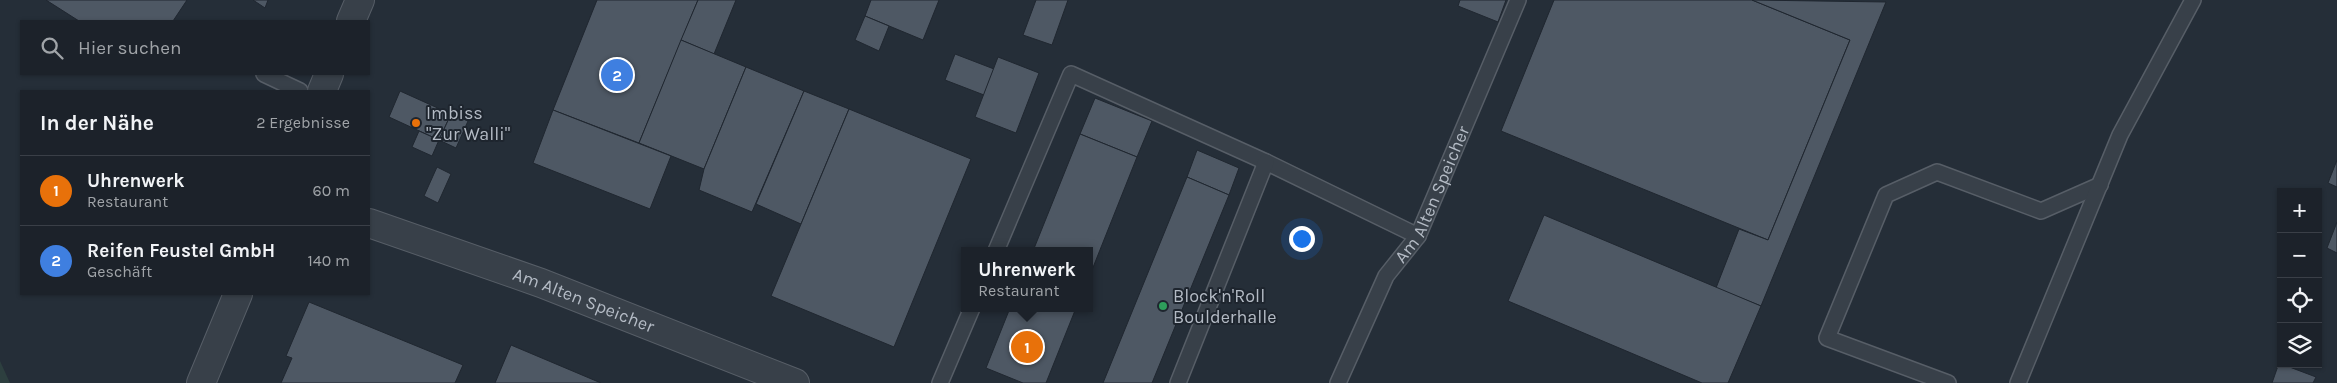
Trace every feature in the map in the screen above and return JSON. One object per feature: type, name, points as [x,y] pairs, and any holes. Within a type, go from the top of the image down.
[{"type":"street","points":[[351,20],[360,0]]},
{"type":"street","points":[[322,90],[329,75]]},
{"type":"street","name":"Am Alten Speicher","points":[[370,223],[541,283],[796,383]]},
{"type":"street","points":[[201,383],[238,295]]},
{"type":"lane","name":"Am Alten Speicher","points":[[1338,383],[1386,276],[1418,236],[1518,0]]},
{"type":"lane","points":[[2018,383],[2120,135],[2193,0]]},
{"type":"lane","points":[[998,247],[1071,74],[1266,162],[1418,236]]},
{"type":"lane","points":[[266,75],[298,90]]},
{"type":"lane","points":[[1178,383],[1266,162]]},
{"type":"lane","points":[[1948,383],[1827,338],[1886,195],[1937,172],[2041,211],[2100,185]]},
{"type":"lane","points":[[940,383],[970,312]]},
{"type":"shaded area","points":[[0,361],[10,383],[0,383]]},
{"type":"building","points":[[46,0],[187,0],[174,20],[77,20]]},
{"type":"building","points":[[253,0],[268,0],[265,8]]},
{"type":"building","points":[[597,0],[698,0],[639,143],[553,110]]},
{"type":"building","points":[[698,0],[736,0],[714,54],[681,40]]},
{"type":"building","points":[[871,0],[939,0],[923,40],[865,16]]},
{"type":"building","points":[[1036,0],[1068,0],[1052,45],[1023,35]]},
{"type":"building","points":[[1460,0],[1506,0],[1498,22],[1458,6]]},
{"type":"building","points":[[1554,0],[1752,0],[1850,40],[1768,240],[1501,131]]},
{"type":"building","points":[[1752,0],[1886,2],[1761,306],[1716,288],[1739,229],[1768,240],[1850,40]]},
{"type":"building","points":[[865,16],[889,26],[879,51],[855,40]]},
{"type":"building","points":[[681,40],[746,67],[704,169],[639,143]]},
{"type":"building","points":[[955,54],[994,69],[984,95],[945,80]]},
{"type":"building","points":[[998,57],[1039,73],[1016,133],[975,117]]},
{"type":"building","points":[[746,67],[804,91],[752,212],[699,190],[704,169]]},
{"type":"building","points":[[400,91],[451,114],[439,140],[389,117]]},
{"type":"building","points":[[804,91],[849,109],[801,224],[756,204]]},
{"type":"building","points":[[1095,98],[1152,121],[1137,157],[1080,134]]},
{"type":"building","points":[[849,109],[971,159],[894,347],[771,296]]},
{"type":"building","points":[[553,110],[671,156],[650,209],[533,163]]},
{"type":"building","points":[[451,114],[468,121],[456,148],[439,140]]},
{"type":"building","points":[[419,131],[439,140],[432,156],[412,147]]},
{"type":"building","points":[[1080,134],[1137,157],[1093,267],[1093,247],[1035,247]]},
{"type":"building","points":[[1197,150],[1239,168],[1229,195],[1187,177]]},
{"type":"building","points":[[2337,160],[2337,187],[2328,183]]},
{"type":"building","points":[[437,167],[451,174],[438,203],[424,196]]},
{"type":"building","points":[[1187,177],[1229,195],[1152,383],[1103,383]]},
{"type":"building","points":[[1544,215],[1761,306],[1728,383],[1702,383],[1508,301]]},
{"type":"building","points":[[2337,222],[2337,253],[2327,248]]},
{"type":"building","points":[[309,302],[463,365],[455,383],[281,383],[292,358],[286,356]]},
{"type":"building","points":[[1008,312],[1074,312],[1046,383],[1023,383],[986,368]]},
{"type":"building","points":[[511,345],[601,383],[495,383]]},
{"type":"building","points":[[2277,368],[2292,368],[2316,377],[2313,383],[2272,383]]},
{"type":"place","name":"Reifen Feustel GmbH","points":[[617,75]]},
{"type":"place","name":"Imbiss \"Zur Walli\"","points":[[416,123]]},
{"type":"place","name":"Block'n'Roll Boulderhalle","points":[[1163,306]]},
{"type":"place","name":"Uhrenwerk","points":[[1027,347]]}]
